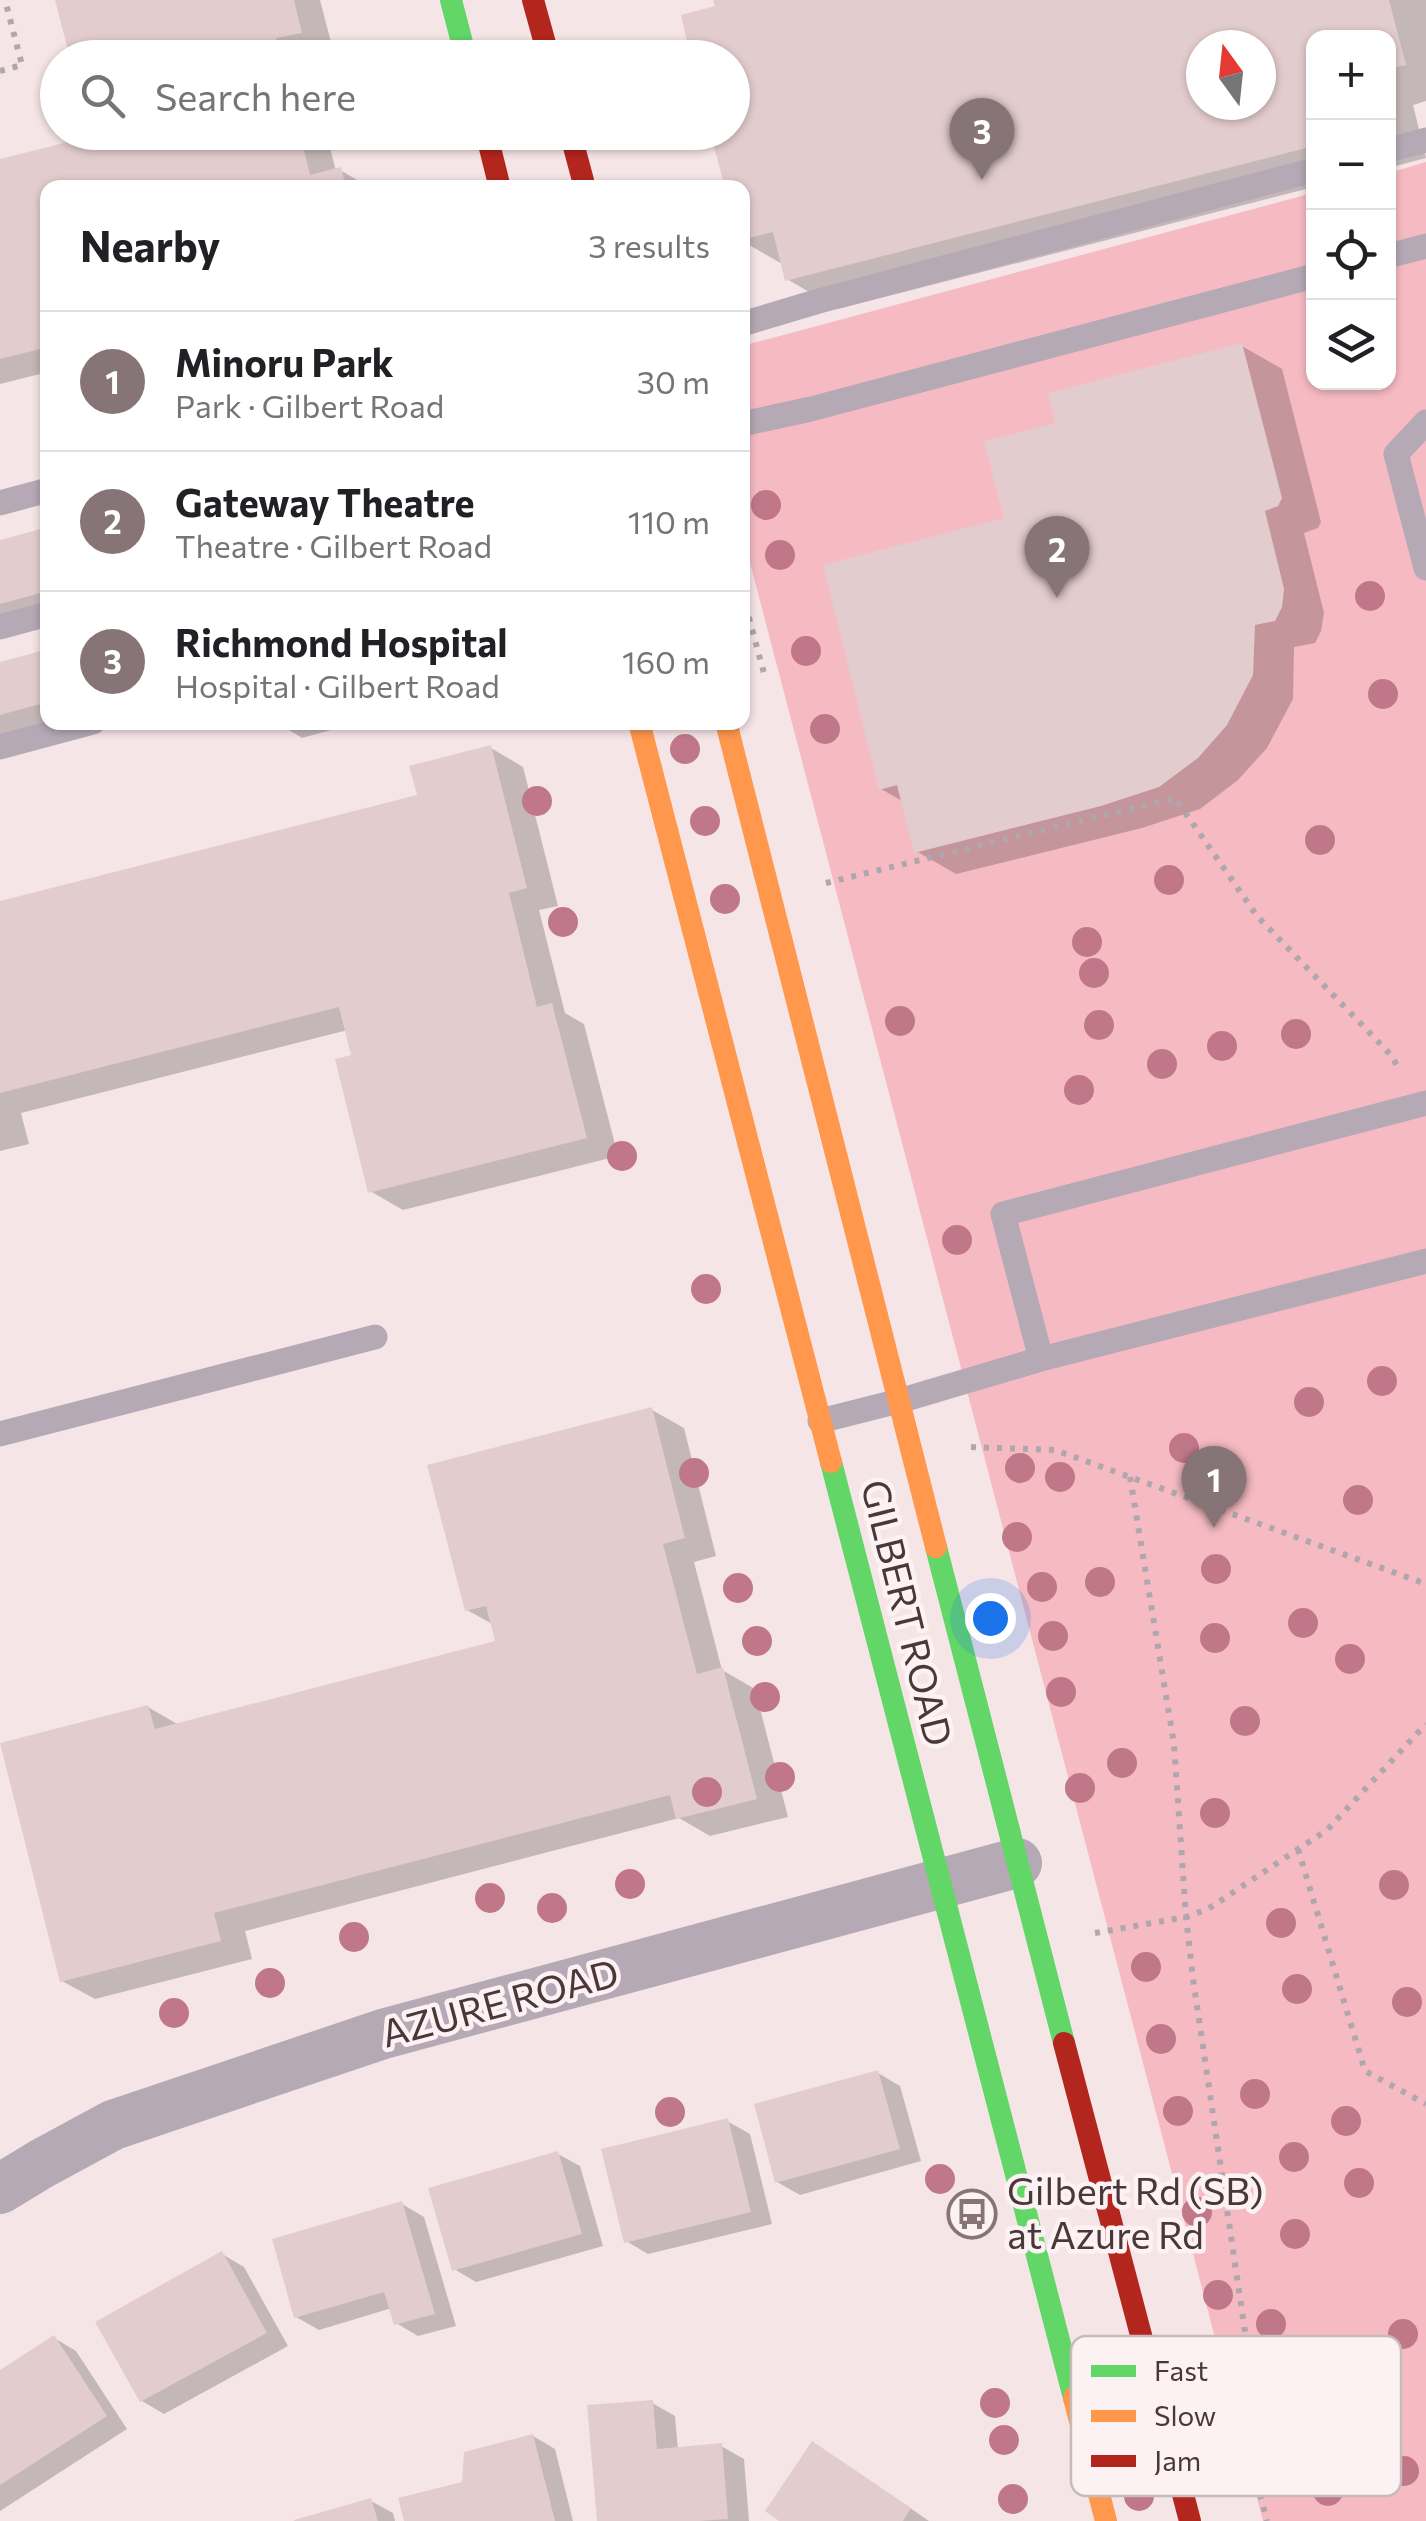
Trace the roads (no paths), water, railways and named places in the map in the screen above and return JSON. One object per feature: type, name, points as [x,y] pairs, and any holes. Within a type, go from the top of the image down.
[{"type":"main road","points":[[451,0],[461,40]]},
{"type":"main road","points":[[533,0],[544,40]]},
{"type":"main road","points":[[490,150],[498,180]]},
{"type":"main road","points":[[574,150],[582,180]]},
{"type":"main road","name":"GILBERT ROAD","points":[[641,730],[1071,2387]]},
{"type":"main road","name":"GILBERT ROAD","points":[[728,730],[1141,2336]]},
{"type":"main road","name":"GILBERT ROAD","points":[[1099,2496],[1106,2521]]},
{"type":"main road","name":"GILBERT ROAD","points":[[1183,2496],[1190,2521]]},
{"type":"street","name":"AZURE ROAD","points":[[0,2190],[113,2126],[383,2034],[1017,1863]]},
{"type":"lane","points":[[1396,148],[1426,140]]},
{"type":"lane","points":[[750,322],[1306,172]]},
{"type":"lane","points":[[1396,254],[1426,246]]},
{"type":"lane","points":[[813,275],[818,301]]},
{"type":"lane","points":[[750,422],[811,410],[1306,278]]},
{"type":"lane","points":[[1426,422],[1396,454],[1426,568]]},
{"type":"lane","points":[[0,503],[40,492]]},
{"type":"lane","points":[[0,627],[40,616]]},
{"type":"lane","points":[[0,746],[62,730]]},
{"type":"lane","points":[[1041,1359],[1003,1214],[1421,1104]]},
{"type":"lane","points":[[820,1422],[1041,1359],[1426,1261]]},
{"type":"lane","points":[[0,1434],[376,1336]]},
{"type":"place","name":"Richmond Hospital","points":[[982,180]]},
{"type":"place","name":"Gateway Theatre","points":[[1057,598]]},
{"type":"place","name":"Minoru Park","points":[[1214,1528]]},
{"type":"place","name":"Gilbert Rd (SB) at Azure Rd","points":[[972,2214]]}]
